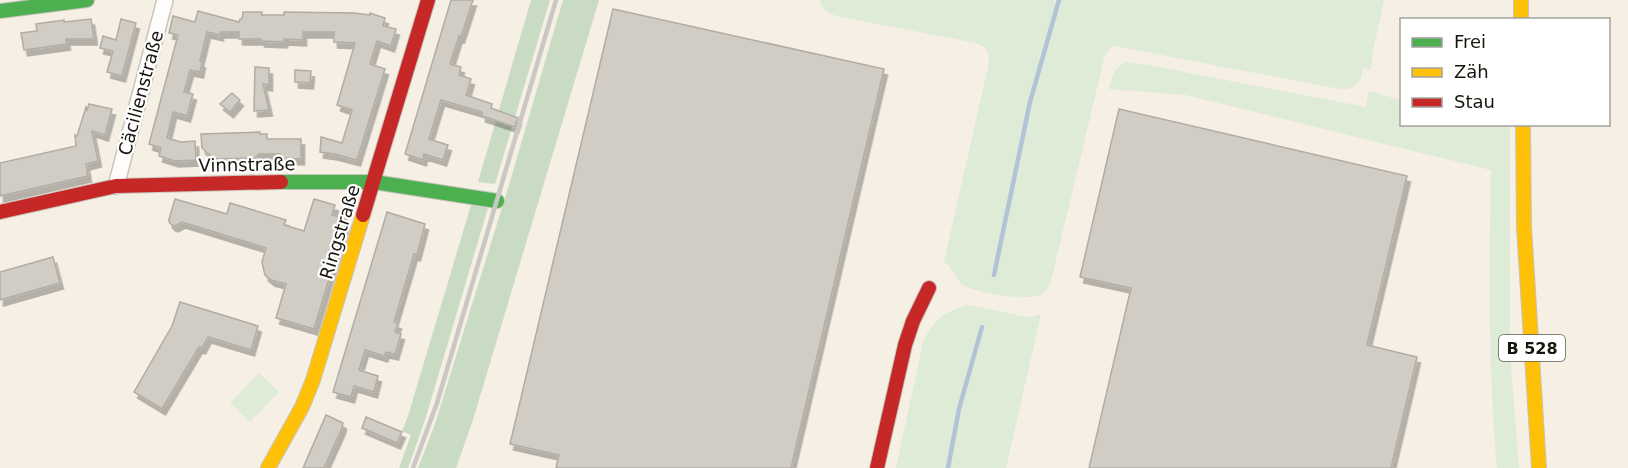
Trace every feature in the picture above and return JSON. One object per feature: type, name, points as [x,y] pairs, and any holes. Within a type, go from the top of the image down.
[{"type":"main road","points":[[0,11],[87,0]]},
{"type":"main road","name":"Ringstraße","points":[[268,468],[302,407],[313,380],[428,0]]},
{"type":"main road","points":[[1521,0],[1521,18]]},
{"type":"main road","name":"B 528","points":[[1523,126],[1524,227],[1539,468]]},
{"type":"main road","name":"Vinnstraße","points":[[0,212],[116,186],[269,182],[374,182],[497,201]]},
{"type":"main road","points":[[877,468],[905,345],[913,321],[929,288]]},
{"type":"street","name":"Cäcilienstraße","points":[[116,186],[165,0]]},
{"type":"green space","points":[[531,0],[550,0],[495,184],[478,182]]},
{"type":"green space","points":[[563,0],[599,0],[472,423],[456,468],[418,468],[435,424]]},
{"type":"green space","points":[[820,0],[1051,0],[1059,2],[1060,0],[1384,0],[1371,70],[1363,68],[1359,82],[1349,89],[1111,47],[1105,55],[1051,281],[1044,293],[1038,296],[1017,297],[993,294],[965,286],[944,262],[988,67],[986,50],[976,43],[836,16],[825,10]]},
{"type":"green space","points":[[1126,62],[1148,65],[1366,107],[1369,91],[1400,100],[1400,126],[1510,126],[1510,354],[1519,468],[1497,468],[1491,356],[1491,170],[1186,95],[1109,89],[1114,73]]},
{"type":"green space","points":[[471,205],[488,208],[425,420],[408,468],[399,468],[411,435],[402,431]]},
{"type":"green space","points":[[970,305],[1022,316],[1030,317],[1041,314],[1006,468],[896,468],[926,336],[935,323],[947,313]]},
{"type":"green space","points":[[259,373],[279,392],[250,422],[230,403]]},
{"type":"building","points":[[451,0],[473,0],[450,64],[461,67],[459,75],[471,79],[466,95],[492,104],[491,108],[518,118],[515,127],[482,116],[482,112],[441,100],[429,139],[448,145],[443,160],[424,154],[423,160],[405,154]]},
{"type":"building","points":[[613,9],[884,69],[791,468],[556,468],[559,455],[510,444]]},
{"type":"building","points":[[198,11],[239,22],[243,12],[262,12],[262,15],[284,15],[284,12],[370,15],[370,13],[385,18],[383,26],[396,29],[391,46],[377,41],[370,64],[385,69],[357,160],[320,152],[321,137],[342,143],[352,110],[337,105],[355,43],[334,42],[334,32],[303,32],[303,40],[284,39],[284,42],[239,39],[239,32],[220,32],[220,35],[207,32],[200,61],[202,62],[200,72],[190,70],[184,92],[193,94],[187,116],[173,112],[167,138],[181,142],[195,141],[196,160],[175,161],[159,156],[161,148],[149,144],[178,35],[169,33],[173,16],[195,22]]},
{"type":"building","points":[[91,19],[94,39],[66,39],[67,44],[24,50],[21,33],[37,31],[36,24]]},
{"type":"building","points":[[121,19],[136,23],[122,76],[107,72],[113,51],[100,48],[103,36],[116,40]]},
{"type":"building","points":[[255,67],[269,68],[269,85],[263,84],[269,110],[254,111]]},
{"type":"building","points":[[295,70],[311,71],[310,83],[295,82]]},
{"type":"building","points":[[232,93],[240,100],[230,112],[220,104]]},
{"type":"building","points":[[89,104],[112,109],[105,135],[92,131],[98,161],[86,164],[88,176],[0,196],[0,163],[76,146],[75,135],[77,136]]},
{"type":"building","points":[[1119,109],[1407,176],[1367,345],[1417,357],[1391,468],[1089,468],[1131,288],[1080,277]]},
{"type":"building","points":[[260,132],[260,134],[267,134],[267,139],[301,139],[301,159],[280,158],[280,154],[259,154],[255,158],[214,159],[202,148],[201,134]]},
{"type":"building","points":[[175,199],[227,214],[230,203],[286,220],[284,225],[304,231],[314,199],[335,205],[332,215],[347,219],[314,329],[276,318],[286,284],[271,280],[265,275],[262,262],[266,248],[182,222],[175,226],[172,225],[169,219]]},
{"type":"building","points":[[387,212],[425,224],[394,322],[398,323],[395,332],[401,334],[395,354],[386,352],[384,356],[365,350],[359,370],[378,376],[374,392],[354,386],[351,397],[333,392]]},
{"type":"building","points":[[53,257],[60,283],[0,300],[0,272]]},
{"type":"building","points":[[180,302],[258,326],[251,350],[208,337],[202,348],[199,347],[162,409],[134,392],[172,326]]},
{"type":"building","points":[[326,415],[343,423],[342,428],[324,468],[303,468]]},
{"type":"building","points":[[366,417],[402,432],[397,443],[362,428]]},
{"type":"waterway","points":[[994,275],[1030,102],[1059,0]]},
{"type":"waterway","points":[[948,468],[959,409],[982,327]]},
{"type":"railway","points":[[413,468],[437,403],[556,0]]},
{"type":"traffic: fast","points":[[0,11],[87,0]]},
{"type":"traffic: fast","points":[[281,182],[374,182],[497,201]]},
{"type":"traffic: slow","points":[[1521,0],[1521,18]]},
{"type":"traffic: slow","points":[[1523,126],[1524,227],[1539,468]]},
{"type":"traffic: slow","points":[[268,468],[302,407],[313,380],[363,215]]},
{"type":"traffic: jam","points":[[363,215],[428,0]]},
{"type":"traffic: jam","points":[[0,212],[116,186],[281,182]]},
{"type":"traffic: jam","points":[[877,468],[905,345],[913,321],[929,288]]}]
